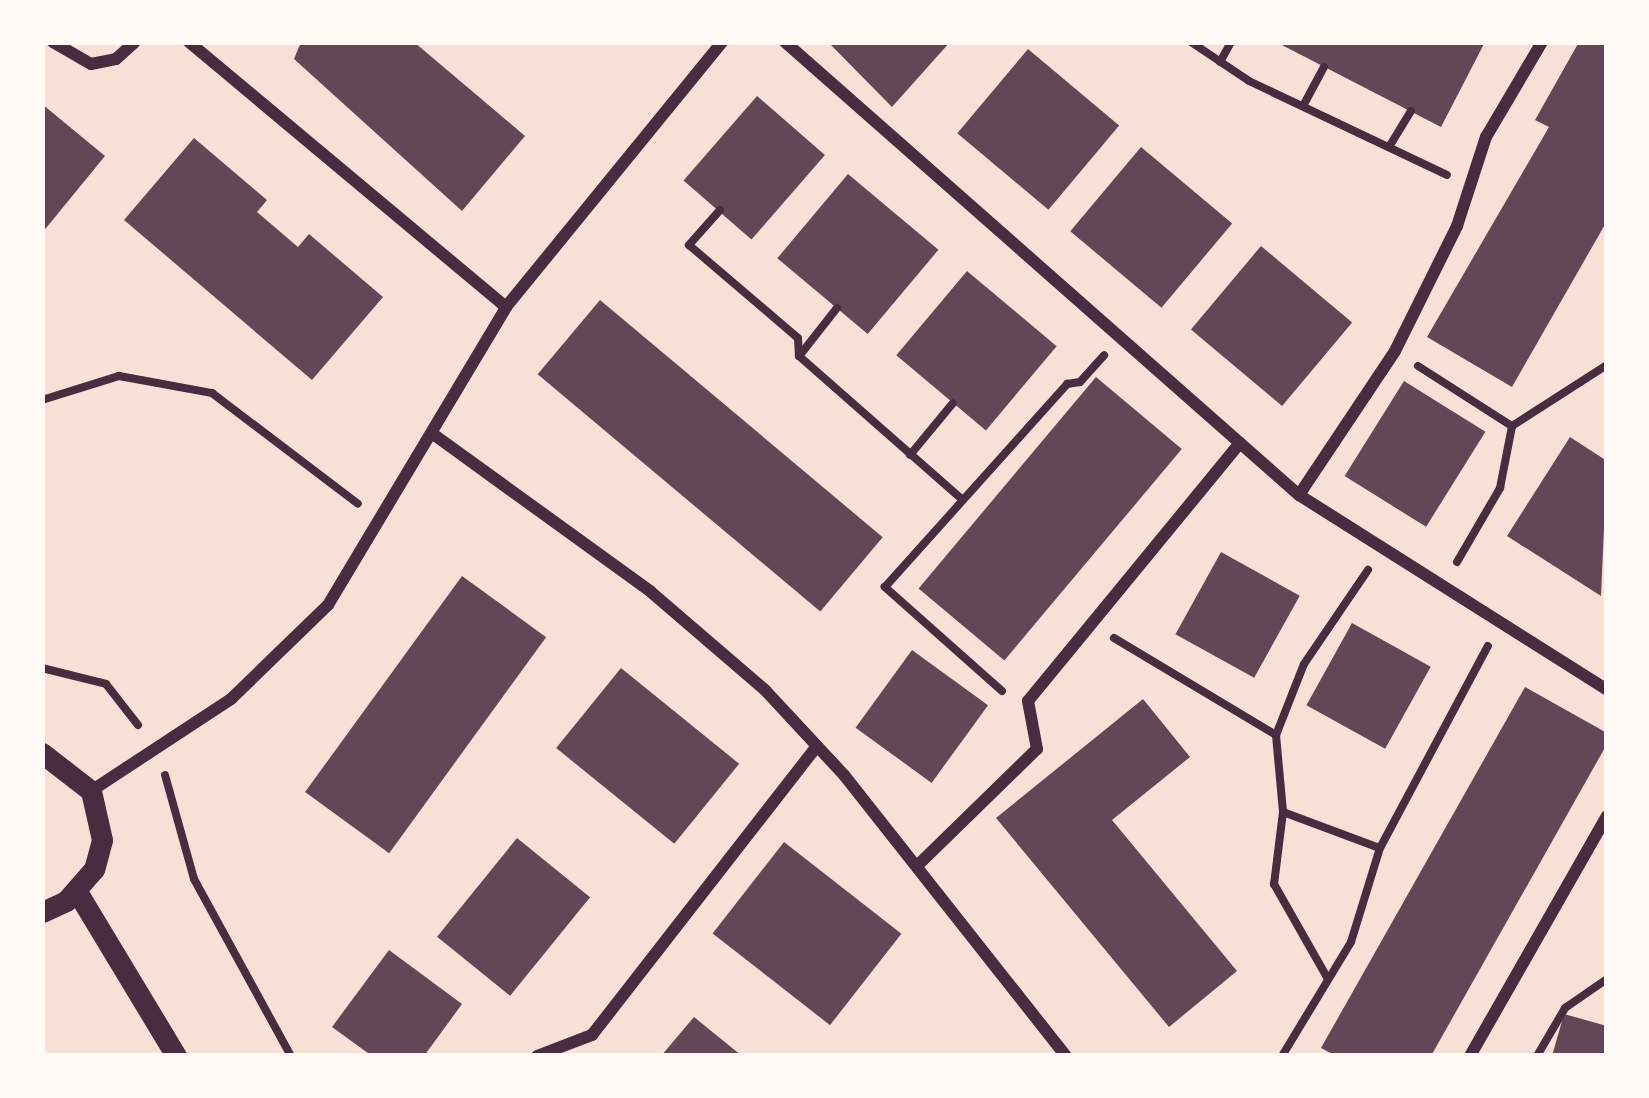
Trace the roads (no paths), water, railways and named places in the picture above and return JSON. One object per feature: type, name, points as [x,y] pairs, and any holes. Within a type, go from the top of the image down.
[{"type":"street","points":[[52,42],[91,64],[116,59],[135,42]]},
{"type":"street","points":[[189,42],[506,307]]},
{"type":"street","points":[[91,791],[159,751],[286,653],[382,522],[506,307],[722,42]]},
{"type":"street","points":[[784,42],[1299,495],[1442,590],[1607,690]]},
{"type":"street","points":[[1299,495],[1395,351],[1470,186],[1486,137],[1542,42]]},
{"type":"street","points":[[433,434],[652,592],[818,746],[918,865],[1066,1056]]},
{"type":"street","points":[[918,865],[1036,749],[1028,701],[1090,619],[1240,443]]},
{"type":"street","points":[[537,1056],[592,1035],[818,746]]},
{"type":"street","points":[[42,753],[91,791],[101,841],[94,869],[76,890],[42,912]]},
{"type":"street","points":[[1470,1056],[1607,816]]},
{"type":"street","points":[[76,890],[176,1056]]}]
